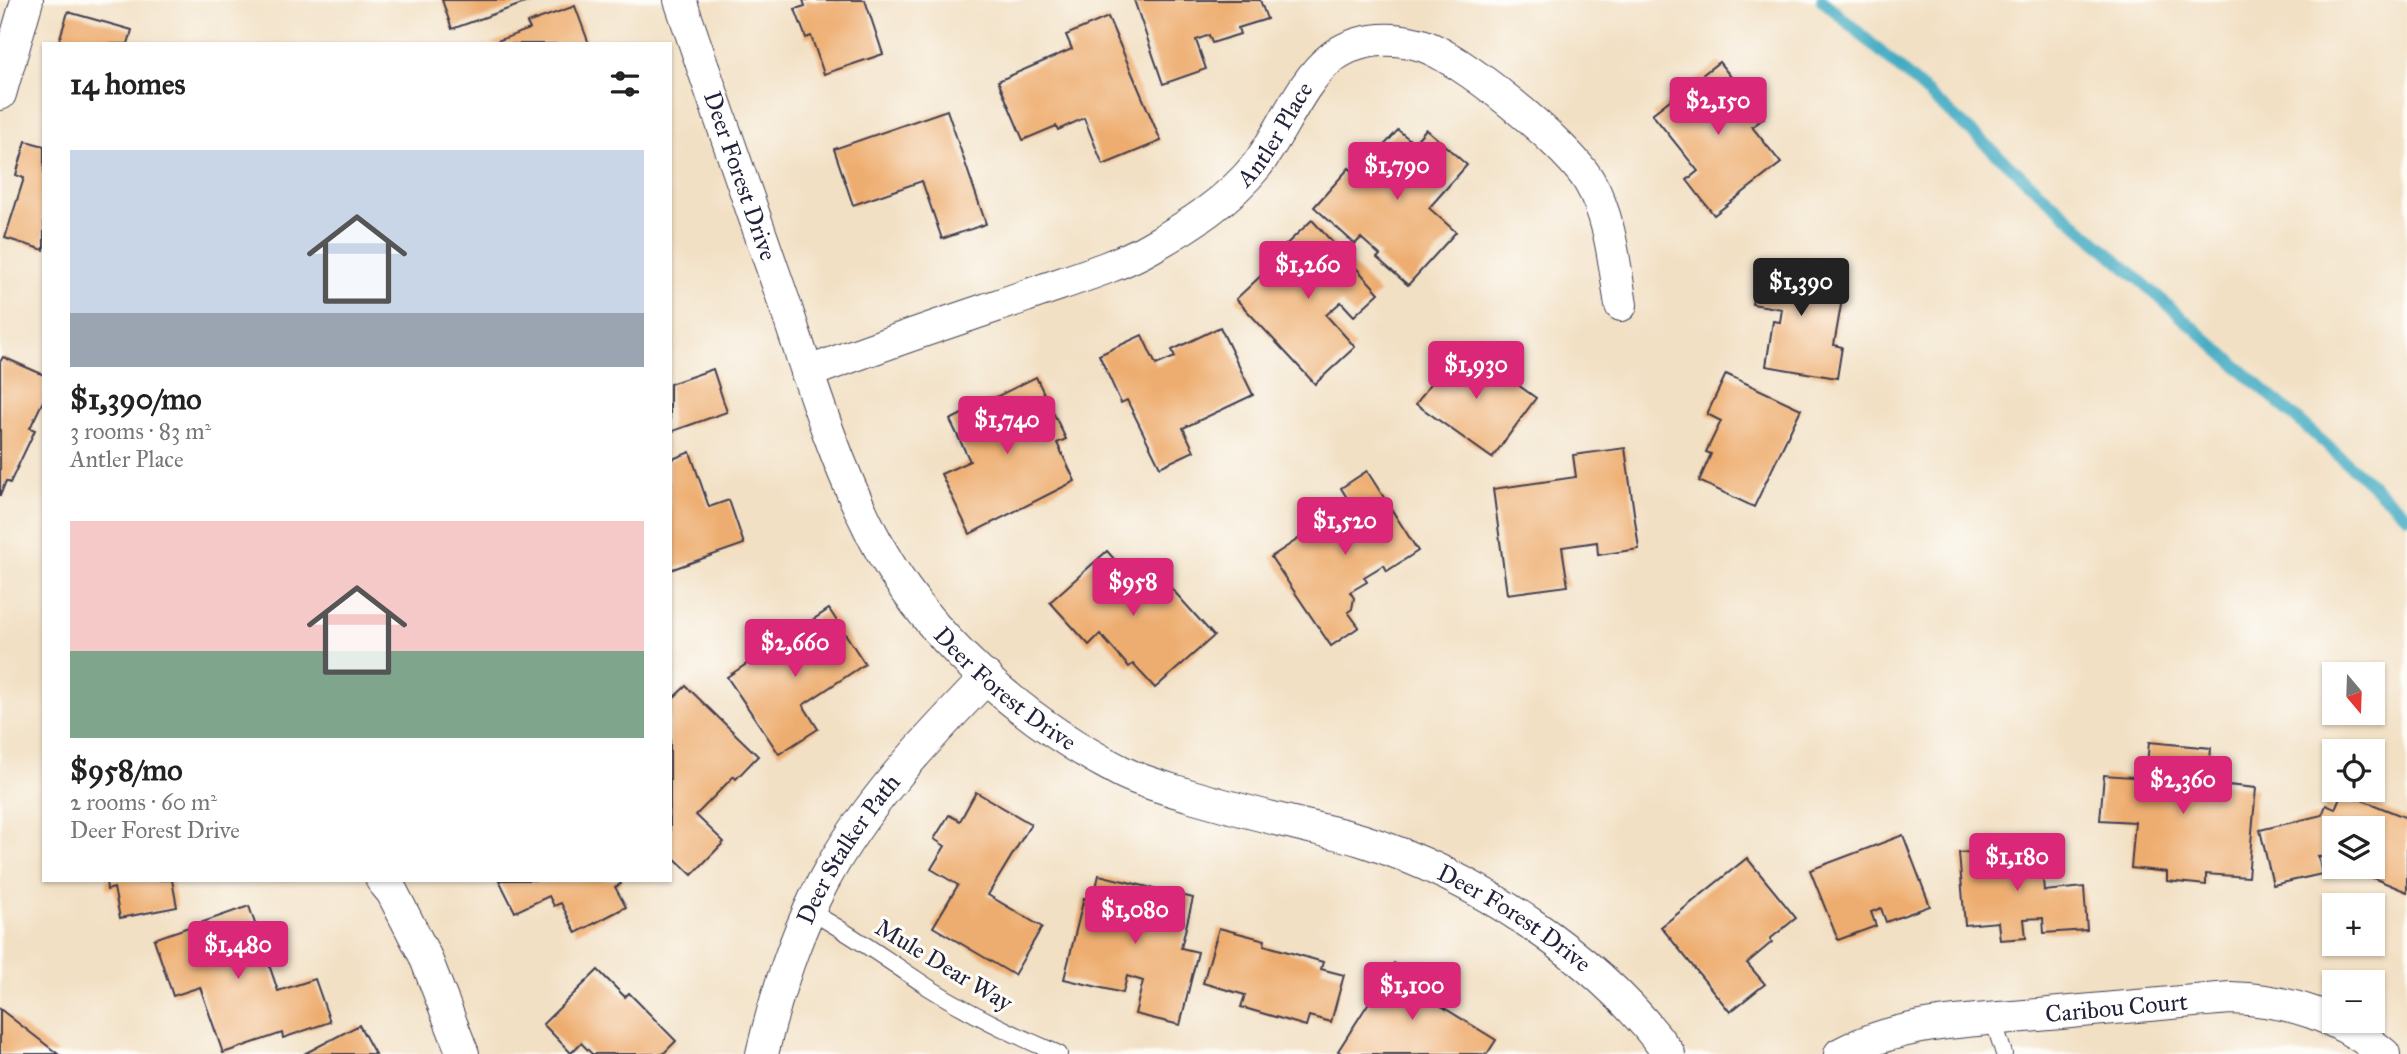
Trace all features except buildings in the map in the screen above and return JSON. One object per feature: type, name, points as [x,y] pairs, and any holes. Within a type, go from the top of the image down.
[{"type":"street","points":[[0,94],[27,0]]},
{"type":"street","name":"Deer Forest Drive","points":[[680,0],[832,445],[874,538],[925,614],[956,649],[1036,720],[1125,774],[1219,804],[1361,839],[1455,879],[1544,933],[1587,966],[1621,997],[1655,1034],[1669,1054]]},
{"type":"street","name":"Antler Place","points":[[807,373],[1147,250],[1189,225],[1227,195],[1256,166],[1312,79],[1329,59],[1349,47],[1371,41],[1397,40],[1421,44],[1457,64],[1552,138],[1587,178],[1599,200],[1608,230],[1621,305]]},
{"type":"street","name":"Deer Stalker Path","points":[[762,1054],[792,951],[822,883],[863,818],[915,755],[987,677]]},
{"type":"street","points":[[384,882],[392,892],[425,956],[463,1054]]},
{"type":"street","name":"Caribou Court","points":[[1840,1054],[1862,1042],[1896,1032],[1993,1019],[2205,1000],[2262,999],[2315,1011],[2360,1036],[2384,1054]]},
{"type":"lane","name":"Mule Dear Way","points":[[809,911],[954,1002],[1059,1054]]},
{"type":"lane","points":[[1993,1019],[2004,1054]]},
{"type":"waterway","points":[[1822,0],[2407,516]]}]
